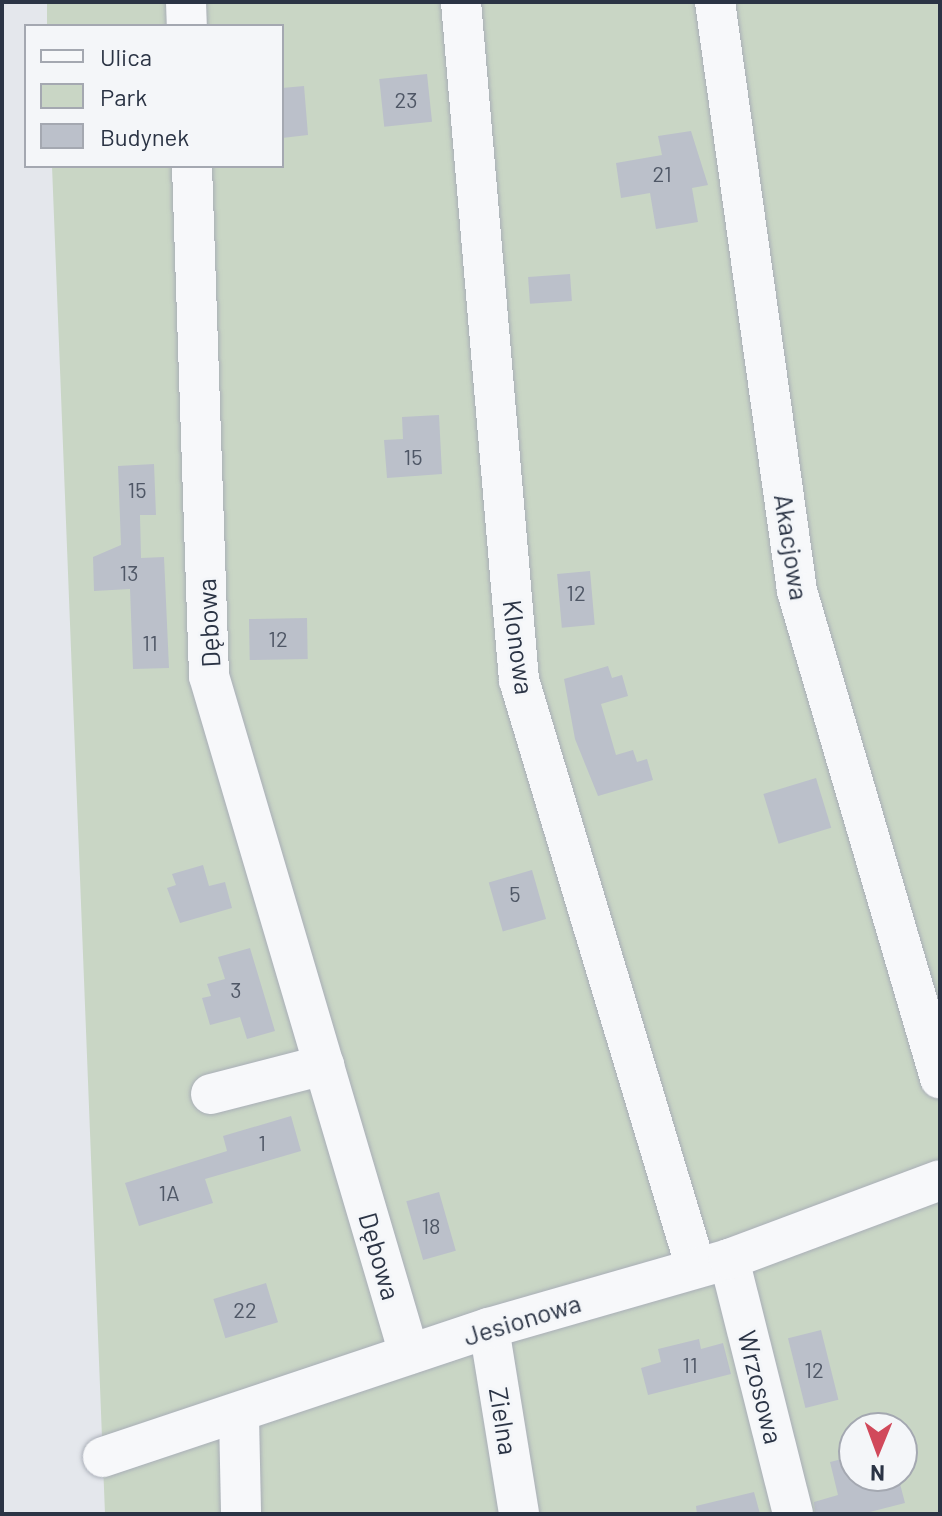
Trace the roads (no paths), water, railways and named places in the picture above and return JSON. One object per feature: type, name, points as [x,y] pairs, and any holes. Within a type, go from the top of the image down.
[{"type":"street","points":[[186,2],[187,24]]},
{"type":"street","name":"Klonowa","points":[[461,2],[519,680],[712,1264]]},
{"type":"street","name":"Akacjowa","points":[[715,2],[797,591],[940,1078]]},
{"type":"street","name":"Dębowa","points":[[192,168],[209,676],[409,1354]]},
{"type":"street","points":[[211,1094],[324,1065]]},
{"type":"street","name":"Jesionowa","points":[[103,1457],[239,1416],[489,1328],[712,1264],[940,1180]]},
{"type":"street","name":"Wrzosowa","points":[[712,1264],[793,1514]]},
{"type":"street","name":"Zielna","points":[[489,1328],[519,1514]]},
{"type":"street","points":[[239,1416],[241,1514]]}]
